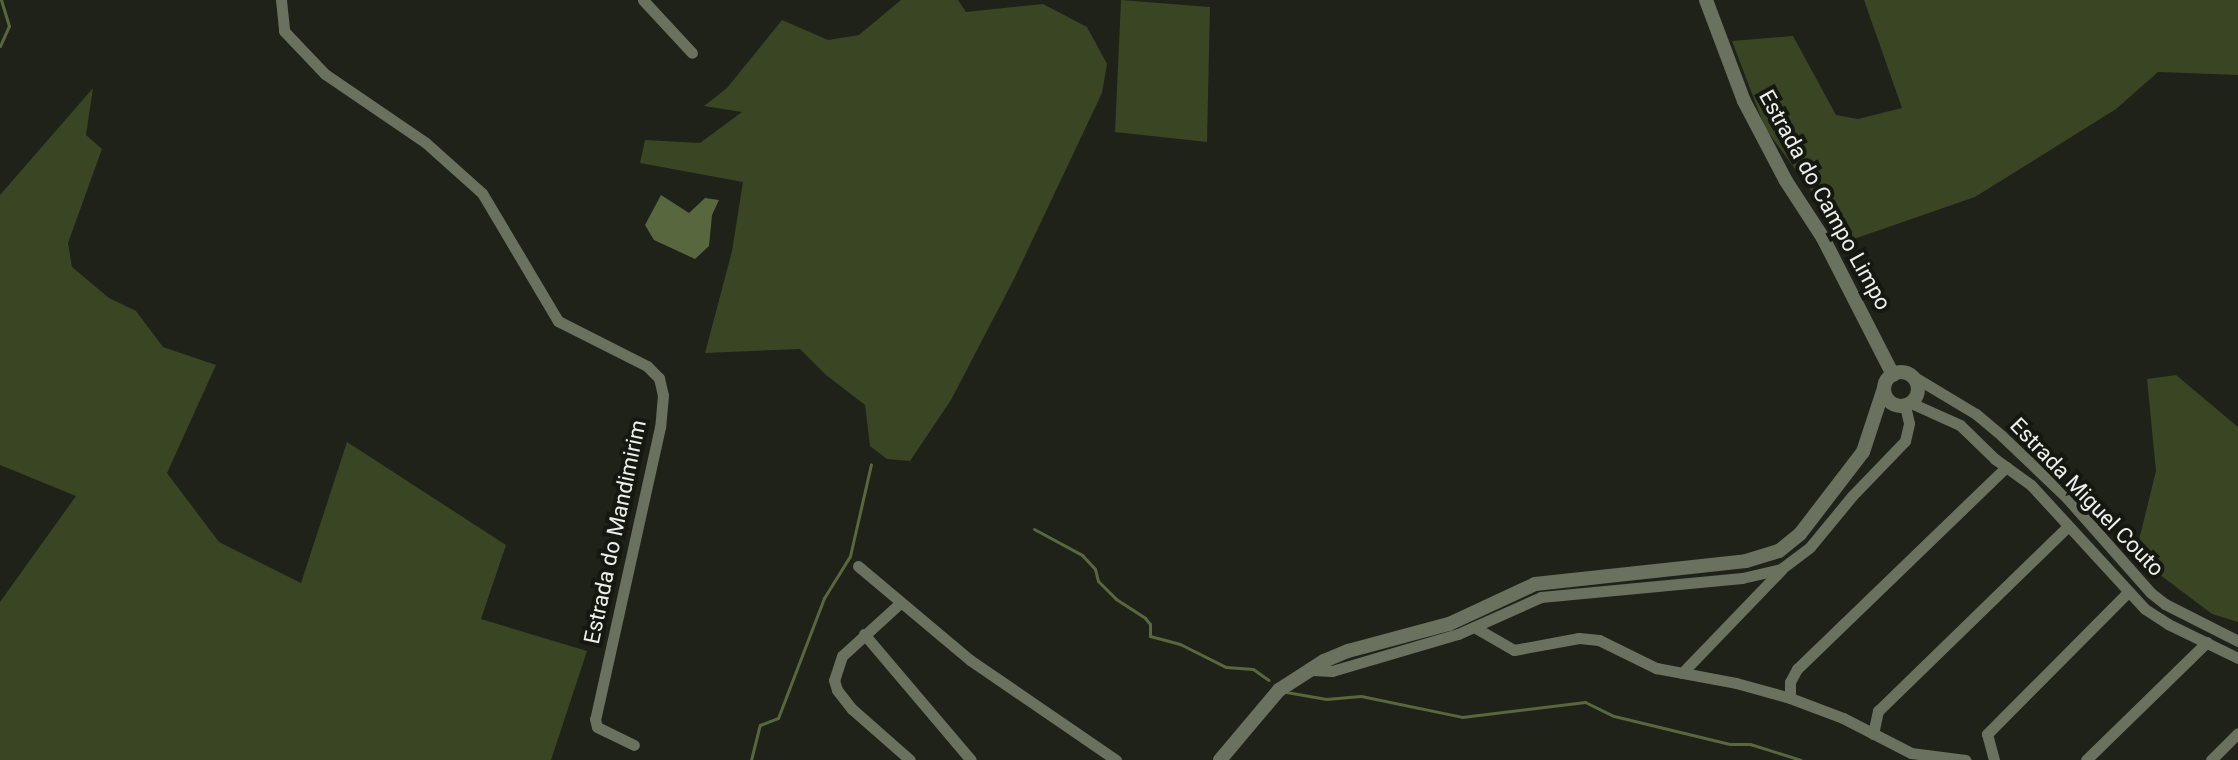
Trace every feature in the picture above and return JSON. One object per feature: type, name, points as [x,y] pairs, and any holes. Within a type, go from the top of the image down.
[{"type":"street","name":"Estrada do Mandimirim","points":[[281,0],[284,31],[325,74],[426,143],[482,193],[558,321],[578,335],[647,366],[659,378],[663,395],[660,427],[595,719],[597,727],[634,745]]},
{"type":"street","points":[[643,0],[692,53]]},
{"type":"street","name":"Estrada do Campo Limpo","points":[[1706,0],[1744,101],[1786,181],[1823,238],[1893,375]]},
{"type":"street","points":[[1220,760],[1279,690],[1348,651],[1449,624],[1535,584],[1746,561],[1779,551],[1800,534],[1863,452],[1884,388],[1893,375],[1911,375],[1918,387],[1908,405],[1909,423],[1905,441],[1852,496],[1810,547],[1781,569],[1682,673]]},
{"type":"street","name":"Estrada Miguel Couto","points":[[1911,375],[1976,414],[2002,436],[2066,497],[2151,593],[2165,604],[2238,641]]},
{"type":"street","points":[[1884,388],[1891,403],[1908,405],[1960,425],[2031,485],[2127,593],[2155,616],[2238,658]]},
{"type":"street","points":[[1790,698],[1790,682],[1797,669],[2006,467]]},
{"type":"street","points":[[1873,734],[1878,711],[2068,526]]},
{"type":"street","points":[[858,566],[899,604],[970,660],[1116,760]]},
{"type":"street","points":[[1312,670],[1332,671],[1474,627],[1541,597],[1742,578],[1781,569]]},
{"type":"street","points":[[1994,760],[1987,734],[2127,593]]},
{"type":"street","points":[[899,604],[864,634],[836,667],[837,690],[852,709],[910,760]]},
{"type":"street","points":[[1474,627],[1514,650],[1592,639],[1656,668],[1790,698],[1911,753],[1966,760]]},
{"type":"street","points":[[864,634],[971,760]]},
{"type":"street","points":[[2086,760],[2207,642]]},
{"type":"street","points":[[2211,760],[2238,733]]},
{"type":"shaded area","points":[[901,0],[958,0],[966,12],[1043,4],[1087,27],[1107,64],[1102,93],[1014,279],[951,400],[910,461],[887,459],[870,446],[865,405],[826,375],[800,349],[705,353],[732,251],[743,182],[640,163],[645,140],[700,143],[742,112],[704,106],[727,88],[782,20],[828,40],[859,35]]},
{"type":"shaded area","points":[[1121,0],[1210,7],[1207,142],[1115,132]]},
{"type":"shaded area","points":[[1864,0],[2238,0],[2238,75],[2158,72],[2116,109],[1975,197],[1848,241],[1765,128],[1732,41],[1793,36],[1836,115],[1858,119],[1902,108]]},
{"type":"shaded area","points":[[93,88],[86,135],[102,149],[68,243],[72,267],[109,298],[136,311],[163,347],[216,365],[167,473],[219,542],[301,583],[347,442],[506,545],[481,619],[587,651],[551,760],[0,760],[0,602],[76,496],[0,465],[0,195]]},
{"type":"shaded area","points":[[661,195],[689,213],[705,198],[719,200],[712,215],[709,246],[695,259],[654,240],[645,225]]},
{"type":"shaded area","points":[[2176,375],[2238,427],[2238,622],[2212,614],[2135,556],[2156,471],[2147,379]]},
{"type":"waterway","points":[[0,46],[9,26],[1,0]]},
{"type":"waterway","points":[[751,760],[760,725],[778,718],[824,598],[850,556],[871,464]]},
{"type":"waterway","points":[[1034,529],[1082,555],[1095,569],[1098,581],[1116,599],[1145,618],[1150,624],[1150,636],[1180,644],[1226,667],[1253,669],[1269,680]]},
{"type":"waterway","points":[[1286,692],[1326,699],[1361,696],[1462,717],[1585,702],[1614,716],[1730,744],[1750,744],[1801,760]]}]
